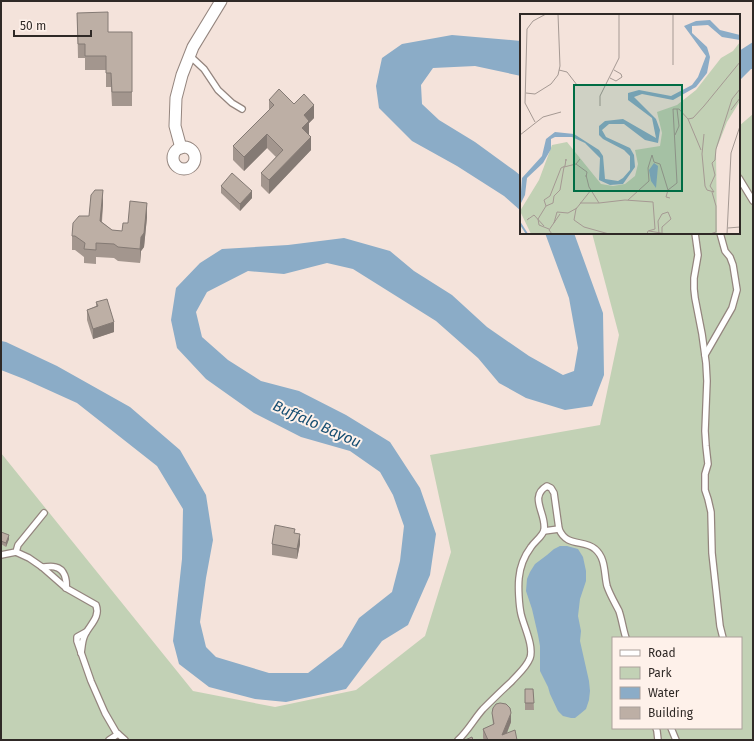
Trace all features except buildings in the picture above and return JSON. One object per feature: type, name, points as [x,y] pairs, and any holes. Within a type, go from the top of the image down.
[{"type":"street","points":[[181,148],[175,126],[176,98],[182,75],[193,47],[221,1]]},
{"type":"lane","points":[[190,56],[204,69],[218,90],[232,103],[242,109]]},
{"type":"lane","points":[[740,180],[753,202]]},
{"type":"lane","points":[[695,234],[698,255],[694,278],[694,289],[707,369],[705,431],[708,464],[705,490],[711,512],[712,553],[720,626],[723,637]]},
{"type":"lane","points":[[705,355],[732,308],[737,290],[733,265],[725,250],[720,234]]},
{"type":"lane","points":[[458,740],[482,711],[524,668],[530,657],[531,647],[521,612],[519,578],[524,560],[531,547],[544,531],[543,516],[538,498],[543,488],[547,486],[551,488],[554,494],[561,534],[577,544],[588,545],[595,548],[600,554],[603,561],[607,586],[622,620],[626,637]]},
{"type":"lane","points":[[16,552],[18,545],[44,513]]},
{"type":"lane","points":[[544,531],[559,529]]},
{"type":"lane","points":[[1,555],[16,552],[29,558],[66,588],[96,605],[97,615],[84,636],[81,653],[105,714],[118,734],[124,740]]},
{"type":"lane","points":[[42,567],[55,566],[61,570],[65,576],[66,588]]},
{"type":"lane","points":[[658,729],[658,740]]},
{"type":"lane","points":[[671,729],[676,740]]},
{"type":"lane","points":[[109,740],[118,734]]},
{"type":"green space","points":[[753,114],[753,740],[1,740],[1,453],[193,691],[275,707],[356,690],[425,636],[451,552],[430,455],[600,425],[619,335],[592,234],[740,234],[740,125]]},
{"type":"water","points":[[452,35],[520,41],[520,76],[475,66],[433,68],[421,85],[422,104],[439,120],[475,142],[520,175],[520,210],[504,196],[457,166],[412,141],[379,108],[376,86],[382,58],[402,44]]},
{"type":"water","points":[[753,42],[753,69],[751,69],[740,80],[740,50]]},
{"type":"water","name":"Buffalo Bayou","points":[[545,234],[574,234],[603,313],[604,375],[592,406],[565,410],[526,398],[499,383],[478,358],[436,321],[353,269],[327,263],[284,274],[248,271],[207,292],[196,312],[202,337],[228,360],[261,381],[299,391],[346,415],[390,442],[420,488],[436,534],[430,575],[408,625],[382,641],[346,689],[286,702],[255,699],[209,687],[179,664],[173,641],[182,559],[183,509],[157,466],[77,403],[1,370],[1,341],[57,366],[130,407],[180,450],[206,495],[213,540],[200,622],[206,647],[216,657],[269,673],[308,673],[342,647],[359,618],[392,592],[400,561],[404,526],[393,495],[380,472],[350,451],[301,437],[254,413],[206,379],[177,348],[171,320],[176,288],[200,263],[222,249],[288,245],[344,238],[390,251],[414,271],[452,295],[487,327],[529,356],[563,375],[574,371],[578,348],[569,298]]},
{"type":"water","points":[[560,546],[578,549],[583,557],[586,571],[586,581],[580,599],[578,616],[581,631],[580,641],[590,691],[586,709],[575,718],[563,716],[558,711],[540,671],[540,646],[532,609],[526,591],[527,579],[535,564]]}]
